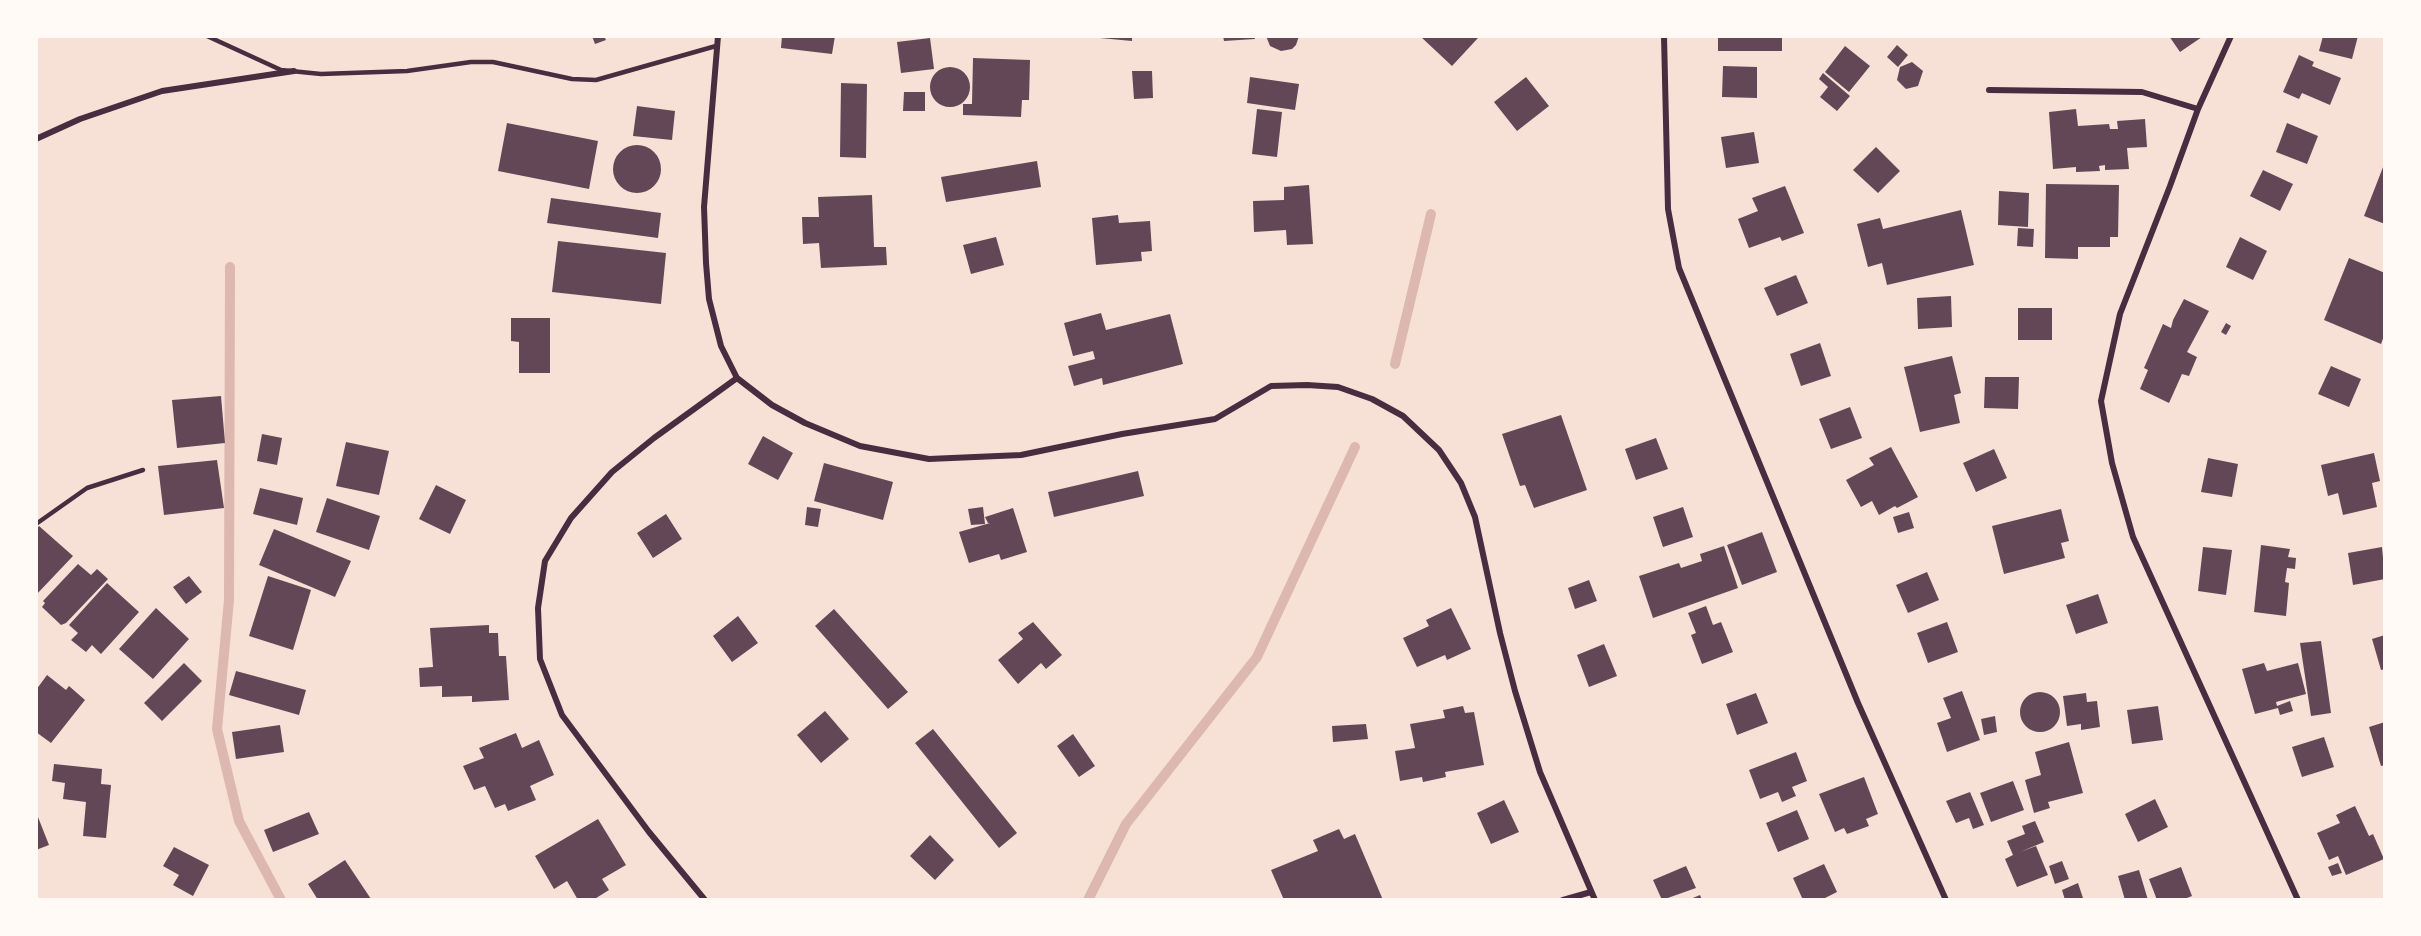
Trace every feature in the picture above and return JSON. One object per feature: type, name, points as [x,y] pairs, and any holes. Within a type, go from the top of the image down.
[{"type":"street","points":[[718,36],[704,207],[706,263],[709,299],[721,346],[737,378],[772,405],[849,442],[929,459],[1021,455],[1122,434],[1215,419],[1271,386],[1338,387],[1372,399],[1403,416],[1439,450],[1461,483],[1475,517],[1500,633],[1540,772],[1594,900]]},
{"type":"street","points":[[1664,36],[1668,209],[1679,268],[1858,703],[1946,900]]},
{"type":"street","points":[[2231,36],[2198,109],[2120,314],[2101,401],[2112,463],[2133,537],[2298,900]]},
{"type":"street","points":[[36,139],[80,119],[162,91],[294,71]]},
{"type":"street","points":[[1989,90],[2142,92],[2198,109]]},
{"type":"street","points":[[705,900],[649,832],[562,715],[540,659],[538,608],[545,561],[571,518],[612,472],[654,438],[737,378]]},
{"type":"street","points":[[1563,900],[1591,892]]},
{"type":"lane","points":[[207,36],[281,70],[321,74],[407,71],[471,62],[493,62],[572,79],[596,80],[716,46]]},
{"type":"lane","points":[[36,524],[87,488],[143,470]]},
{"type":"building","points":[[592,36],[604,36],[606,40],[595,44]]},
{"type":"building","points":[[782,36],[835,36],[832,54],[781,48]]},
{"type":"building","points":[[1101,36],[1132,36],[1132,41],[1100,38]]},
{"type":"building","points":[[1223,36],[1254,36],[1255,39],[1224,41]]},
{"type":"building","points":[[1266,36],[1299,36],[1292,49],[1281,51],[1270,46]]},
{"type":"building","points":[[1420,36],[1475,36],[1478,38],[1452,66]]},
{"type":"building","points":[[1718,36],[1782,36],[1782,51],[1718,51]]},
{"type":"building","points":[[2169,36],[2201,36],[2202,37],[2180,52]]},
{"type":"building","points":[[2323,36],[2358,36],[2352,59],[2319,51]]},
{"type":"building","points":[[930,38],[934,69],[901,73],[897,42]]},
{"type":"building","points":[[1897,45],[1908,55],[1898,67],[1887,57]]},
{"type":"building","points":[[1845,46],[1870,66],[1849,92],[1825,72]]},
{"type":"building","points":[[2299,55],[2314,62],[2312,66],[2341,78],[2330,105],[2302,93],[2299,99],[2283,92]]},
{"type":"building","points":[[973,58],[1030,60],[1029,100],[1022,100],[1021,117],[963,115],[963,104],[972,104]]},
{"type":"building","points":[[1912,62],[1923,71],[1918,86],[1906,89],[1897,80],[1900,67]]},
{"type":"building","points":[[1723,66],[1757,67],[1757,98],[1722,97]]},
{"type":"building","points":[[950,67],[958,68],[964,73],[969,79],[969,95],[964,101],[958,106],[950,107],[942,106],[936,101],[931,95],[930,87],[931,79],[936,73],[942,68]]},
{"type":"building","points":[[1132,71],[1152,71],[1153,98],[1134,99]]},
{"type":"building","points":[[1823,73],[1850,96],[1837,111],[1820,97],[1828,87],[1819,79]]},
{"type":"building","points":[[1250,77],[1299,84],[1295,110],[1247,103]]},
{"type":"building","points":[[1526,77],[1549,106],[1517,131],[1494,102]]},
{"type":"building","points":[[841,83],[867,84],[866,158],[840,157]]},
{"type":"building","points":[[904,92],[925,92],[925,111],[903,111]]},
{"type":"building","points":[[637,106],[675,111],[672,140],[633,136]]},
{"type":"building","points":[[1257,109],[1282,112],[1277,157],[1252,154]]},
{"type":"building","points":[[2076,109],[2078,126],[2109,124],[2110,129],[2118,129],[2117,121],[2145,119],[2147,147],[2127,148],[2129,169],[2105,170],[2105,165],[2099,166],[2100,171],[2076,172],[2076,167],[2053,169],[2049,112]]},
{"type":"building","points":[[507,123],[598,141],[589,189],[498,171]]},
{"type":"building","points":[[2287,123],[2318,136],[2307,164],[2276,152]]},
{"type":"building","points":[[1754,132],[1759,163],[1726,168],[1721,137]]},
{"type":"building","points":[[632,145],[642,145],[654,152],[661,164],[661,174],[654,186],[642,193],[632,193],[617,182],[613,174],[613,164],[624,149]]},
{"type":"building","points":[[1876,147],[1900,171],[1878,193],[1853,170]]},
{"type":"building","points":[[1037,161],[1041,187],[946,202],[941,177]]},
{"type":"building","points":[[2385,162],[2385,224],[2364,216]]},
{"type":"building","points":[[2263,170],[2293,184],[2280,211],[2250,196]]},
{"type":"building","points":[[2046,184],[2119,185],[2118,237],[2110,237],[2110,247],[2078,247],[2078,259],[2045,258]]},
{"type":"building","points":[[1309,185],[1313,244],[1287,245],[1286,230],[1254,232],[1253,201],[1284,200],[1284,187]]},
{"type":"building","points":[[1785,186],[1804,233],[1782,241],[1780,237],[1749,248],[1738,219],[1758,211],[1752,198]]},
{"type":"building","points":[[1999,191],[2029,193],[2028,227],[1998,225]]},
{"type":"building","points":[[872,195],[874,247],[886,247],[887,265],[821,268],[819,243],[803,244],[802,217],[819,217],[818,197]]},
{"type":"building","points":[[551,198],[661,213],[658,238],[547,223]]},
{"type":"building","points":[[1961,210],[1974,265],[1887,285],[1882,263],[1868,267],[1857,224],[1880,218],[1883,229]]},
{"type":"building","points":[[1118,215],[1119,223],[1150,221],[1152,251],[1141,252],[1142,261],[1096,265],[1092,218]]},
{"type":"building","points":[[2018,228],[2034,229],[2033,247],[2017,246]]},
{"type":"building","points":[[996,237],[1004,265],[971,274],[963,245]]},
{"type":"building","points":[[2240,237],[2267,251],[2253,280],[2226,267]]},
{"type":"building","points":[[558,241],[666,253],[661,304],[552,292]]},
{"type":"building","points":[[2349,258],[2385,273],[2385,333],[2381,344],[2324,320]]},
{"type":"building","points":[[1796,275],[1808,303],[1777,316],[1764,288]]},
{"type":"building","points":[[1951,296],[1952,327],[1918,329],[1917,298]]},
{"type":"building","points":[[2184,299],[2209,311],[2187,352],[2197,357],[2189,376],[2182,374],[2169,403],[2140,389],[2148,370],[2144,368],[2163,324],[2171,328]]},
{"type":"building","points":[[2018,308],[2052,308],[2052,340],[2018,340]]},
{"type":"building","points":[[1101,313],[1106,330],[1170,314],[1183,364],[1103,385],[1102,378],[1074,386],[1068,366],[1095,359],[1093,351],[1073,356],[1064,323]]},
{"type":"building","points":[[511,318],[550,318],[550,373],[519,373],[519,342],[511,341]]},
{"type":"building","points":[[2226,323],[2231,326],[2226,335],[2221,332]]},
{"type":"building","points":[[1820,343],[1831,376],[1801,386],[1790,354]]},
{"type":"building","points":[[1952,356],[1961,393],[1954,395],[1960,423],[1920,432],[1904,367]]},
{"type":"building","points":[[2331,366],[2361,379],[2349,407],[2318,394]]},
{"type":"building","points":[[1985,377],[2019,377],[2018,409],[1984,408]]},
{"type":"building","points":[[221,396],[225,443],[177,448],[172,400]]},
{"type":"building","points":[[1850,407],[1862,438],[1831,449],[1819,419]]},
{"type":"building","points":[[1561,415],[1587,490],[1534,508],[1525,485],[1520,486],[1502,434]]},
{"type":"building","points":[[262,434],[282,438],[277,465],[257,461]]},
{"type":"building","points":[[763,436],[793,453],[778,480],[748,464]]},
{"type":"building","points":[[1656,438],[1668,469],[1636,480],[1625,449]]},
{"type":"building","points":[[346,442],[389,451],[379,495],[336,486]]},
{"type":"building","points":[[1891,447],[1918,497],[1879,515],[1872,501],[1861,507],[1846,480],[1874,465],[1869,458]]},
{"type":"building","points":[[1994,449],[2007,478],[1976,492],[1963,463]]},
{"type":"building","points":[[2374,453],[2380,481],[2372,483],[2377,507],[2343,515],[2338,493],[2328,496],[2321,465]]},
{"type":"building","points":[[2208,458],[2238,464],[2232,497],[2201,492]]},
{"type":"building","points":[[217,460],[224,508],[164,515],[158,466]]},
{"type":"building","points":[[824,463],[893,482],[883,520],[814,501]]},
{"type":"building","points":[[1138,471],[1144,496],[1054,517],[1048,492]]},
{"type":"building","points":[[436,485],[466,500],[450,534],[419,519]]},
{"type":"building","points":[[260,488],[303,498],[297,525],[253,514]]},
{"type":"building","points":[[327,498],[380,516],[369,550],[316,532]]},
{"type":"building","points":[[807,507],[821,509],[818,527],[805,525]]},
{"type":"building","points":[[983,507],[985,524],[971,525],[968,509]]},
{"type":"building","points":[[1683,507],[1693,537],[1663,547],[1653,517]]},
{"type":"building","points":[[1013,508],[1027,552],[1001,560],[999,554],[969,563],[959,532],[990,523],[985,517]]},
{"type":"building","points":[[2061,509],[2069,541],[2061,543],[2065,558],[2004,574],[1992,526]]},
{"type":"building","points":[[1909,512],[1914,528],[1898,533],[1893,517]]},
{"type":"building","points":[[666,514],[682,539],[653,558],[637,533]]},
{"type":"building","points":[[39,526],[73,556],[36,595],[36,529]]},
{"type":"building","points":[[274,529],[351,561],[335,597],[259,565]]},
{"type":"building","points":[[1762,532],[1777,572],[1742,585],[1727,545]]},
{"type":"building","points":[[2261,545],[2290,549],[2288,557],[2296,558],[2295,569],[2287,568],[2285,582],[2289,583],[2286,616],[2254,612]]},
{"type":"building","points":[[1724,546],[1738,588],[1653,618],[1639,576],[1679,563],[1681,568],[1702,561],[1700,554]]},
{"type":"building","points":[[2203,547],[2232,550],[2226,595],[2198,591]]},
{"type":"building","points":[[2382,547],[2385,579],[2353,585],[2348,553]]},
{"type":"building","points":[[78,564],[91,575],[97,569],[108,579],[66,623],[61,625],[42,607],[45,603],[43,601]]},
{"type":"building","points":[[1927,572],[1939,600],[1908,613],[1896,585]]},
{"type":"building","points":[[189,576],[202,592],[186,604],[173,587]]},
{"type":"building","points":[[268,576],[311,590],[293,650],[249,636]]},
{"type":"building","points":[[1589,580],[1597,601],[1575,609],[1568,588]]},
{"type":"building","points":[[107,583],[139,612],[101,654],[92,645],[86,652],[71,640],[78,633],[69,625]]},
{"type":"building","points":[[2098,594],[2108,623],[2076,634],[2066,605]]},
{"type":"building","points":[[1706,606],[1713,625],[1721,622],[1733,652],[1702,664],[1691,635],[1696,633],[1688,613]]},
{"type":"building","points":[[156,608],[189,639],[153,679],[119,649]]},
{"type":"building","points":[[1451,608],[1471,649],[1447,660],[1445,655],[1417,667],[1403,638],[1429,626],[1426,620]]},
{"type":"building","points":[[834,609],[908,692],[888,709],[815,626]]},
{"type":"building","points":[[738,616],[758,643],[732,662],[713,636]]},
{"type":"building","points":[[1033,622],[1062,655],[1046,669],[1041,663],[1018,684],[998,660],[1023,639],[1018,633]]},
{"type":"building","points":[[1947,622],[1958,652],[1928,663],[1917,633]]},
{"type":"building","points":[[489,625],[489,633],[498,633],[499,656],[506,656],[509,700],[472,702],[472,696],[442,697],[442,686],[420,687],[419,668],[433,667],[430,628]]},
{"type":"building","points":[[2385,635],[2385,669],[2381,670],[2372,639]]},
{"type":"building","points":[[2321,641],[2331,713],[2311,716],[2300,643]]},
{"type":"building","points":[[1604,644],[1617,676],[1589,687],[1577,655]]},
{"type":"building","points":[[184,663],[202,681],[162,721],[144,703]]},
{"type":"building","points":[[2264,663],[2267,671],[2298,663],[2306,694],[2276,702],[2277,706],[2290,701],[2293,711],[2280,715],[2278,708],[2255,714],[2242,669]]},
{"type":"building","points":[[236,671],[306,690],[299,715],[229,695]]},
{"type":"building","points":[[47,675],[66,690],[69,686],[85,700],[51,743],[36,732],[36,690]]},
{"type":"building","points":[[1962,691],[1980,740],[1947,752],[1937,723],[1951,718],[1943,698]]},
{"type":"building","points":[[2040,692],[2048,693],[2054,698],[2059,704],[2059,720],[2054,726],[2048,731],[2040,732],[2032,731],[2026,726],[2021,720],[2020,712],[2021,704],[2026,698],[2032,693]]},
{"type":"building","points":[[1756,693],[1768,723],[1737,735],[1726,704]]},
{"type":"building","points":[[2086,693],[2087,702],[2097,701],[2100,727],[2081,730],[2081,724],[2067,726],[2063,696]]},
{"type":"building","points":[[1463,706],[1465,713],[1474,712],[1484,765],[1445,772],[1446,777],[1423,782],[1422,777],[1400,781],[1395,751],[1415,748],[1410,724],[1445,718],[1443,710]]},
{"type":"building","points":[[2158,706],[2163,740],[2132,744],[2127,710]]},
{"type":"building","points":[[825,711],[849,739],[821,763],[797,735]]},
{"type":"building","points":[[1995,716],[1997,732],[1984,735],[1981,719]]},
{"type":"building","points":[[2385,722],[2385,765],[2381,766],[2369,727]]},
{"type":"building","points":[[1366,724],[1368,739],[1333,742],[1332,726]]},
{"type":"building","points":[[280,725],[284,752],[236,759],[232,732]]},
{"type":"building","points":[[933,729],[1017,833],[999,848],[915,743]]},
{"type":"building","points":[[516,733],[522,748],[539,740],[554,775],[530,786],[536,800],[508,811],[505,804],[495,808],[485,786],[474,790],[463,766],[484,758],[479,748]]},
{"type":"building","points":[[1073,734],[1095,766],[1079,777],[1057,746]]},
{"type":"building","points":[[2324,737],[2334,767],[2302,777],[2292,747]]},
{"type":"building","points":[[2069,742],[2083,793],[2048,802],[2050,808],[2034,813],[2025,780],[2041,775],[2035,752]]},
{"type":"building","points":[[1796,752],[1807,781],[1792,787],[1796,796],[1782,802],[1778,792],[1760,799],[1749,770]]},
{"type":"building","points":[[54,764],[102,769],[101,784],[111,785],[106,838],[83,836],[86,802],[63,799],[65,783],[52,781]]},
{"type":"building","points":[[1864,777],[1878,814],[1866,819],[1869,826],[1847,834],[1844,828],[1835,832],[1819,794]]},
{"type":"building","points":[[2013,781],[2024,810],[1991,822],[1980,793]]},
{"type":"building","points":[[1970,792],[1984,825],[1973,829],[1969,818],[1956,823],[1946,801]]},
{"type":"building","points":[[2155,799],[2168,827],[2138,842],[2125,814]]},
{"type":"building","points":[[1504,800],[1519,832],[1491,844],[1477,813]]},
{"type":"building","points":[[2355,806],[2369,836],[2373,834],[2384,859],[2346,875],[2338,856],[2329,860],[2317,833],[2340,823],[2336,815]]},
{"type":"building","points":[[1797,810],[1809,839],[1778,852],[1766,823]]},
{"type":"building","points":[[36,812],[49,845],[36,850]]},
{"type":"building","points":[[309,812],[319,834],[273,852],[264,830]]},
{"type":"building","points":[[598,819],[626,865],[602,879],[609,890],[593,900],[578,900],[567,881],[554,889],[535,856]]},
{"type":"building","points":[[2035,821],[2044,842],[2020,852],[2036,846],[2048,875],[2017,887],[2005,859],[2013,855],[2007,841],[2025,834],[2022,826]]},
{"type":"building","points":[[1339,829],[1344,839],[1355,834],[1383,900],[1284,900],[1271,870],[1318,851],[1313,840]]},
{"type":"building","points":[[930,835],[954,860],[935,880],[910,856]]},
{"type":"building","points":[[174,847],[209,865],[193,896],[173,885],[179,875],[163,866]]},
{"type":"building","points":[[345,860],[371,899],[318,900],[308,884]]},
{"type":"building","points":[[2062,861],[2069,879],[2055,884],[2049,866]]},
{"type":"building","points":[[2338,863],[2342,873],[2332,876],[2328,867]]},
{"type":"building","points":[[1824,864],[1837,892],[1821,900],[1803,900],[1793,878]]},
{"type":"building","points":[[1686,866],[1696,888],[1662,900],[1653,880]]},
{"type":"building","points":[[2181,867],[2192,896],[2182,900],[2157,900],[2149,879]]},
{"type":"building","points":[[2139,870],[2148,900],[2125,900],[2118,876]]},
{"type":"building","points":[[2078,883],[2083,898],[2065,900],[2062,890]]},
{"type":"building","points":[[1700,895],[1702,900],[1688,900]]},
{"type":"waterway","points":[[1395,364],[1431,214]]},
{"type":"waterway","points":[[230,267],[229,600],[217,729],[239,821],[281,900]]},
{"type":"waterway","points":[[1088,900],[1126,824],[1257,657],[1355,447]]}]
